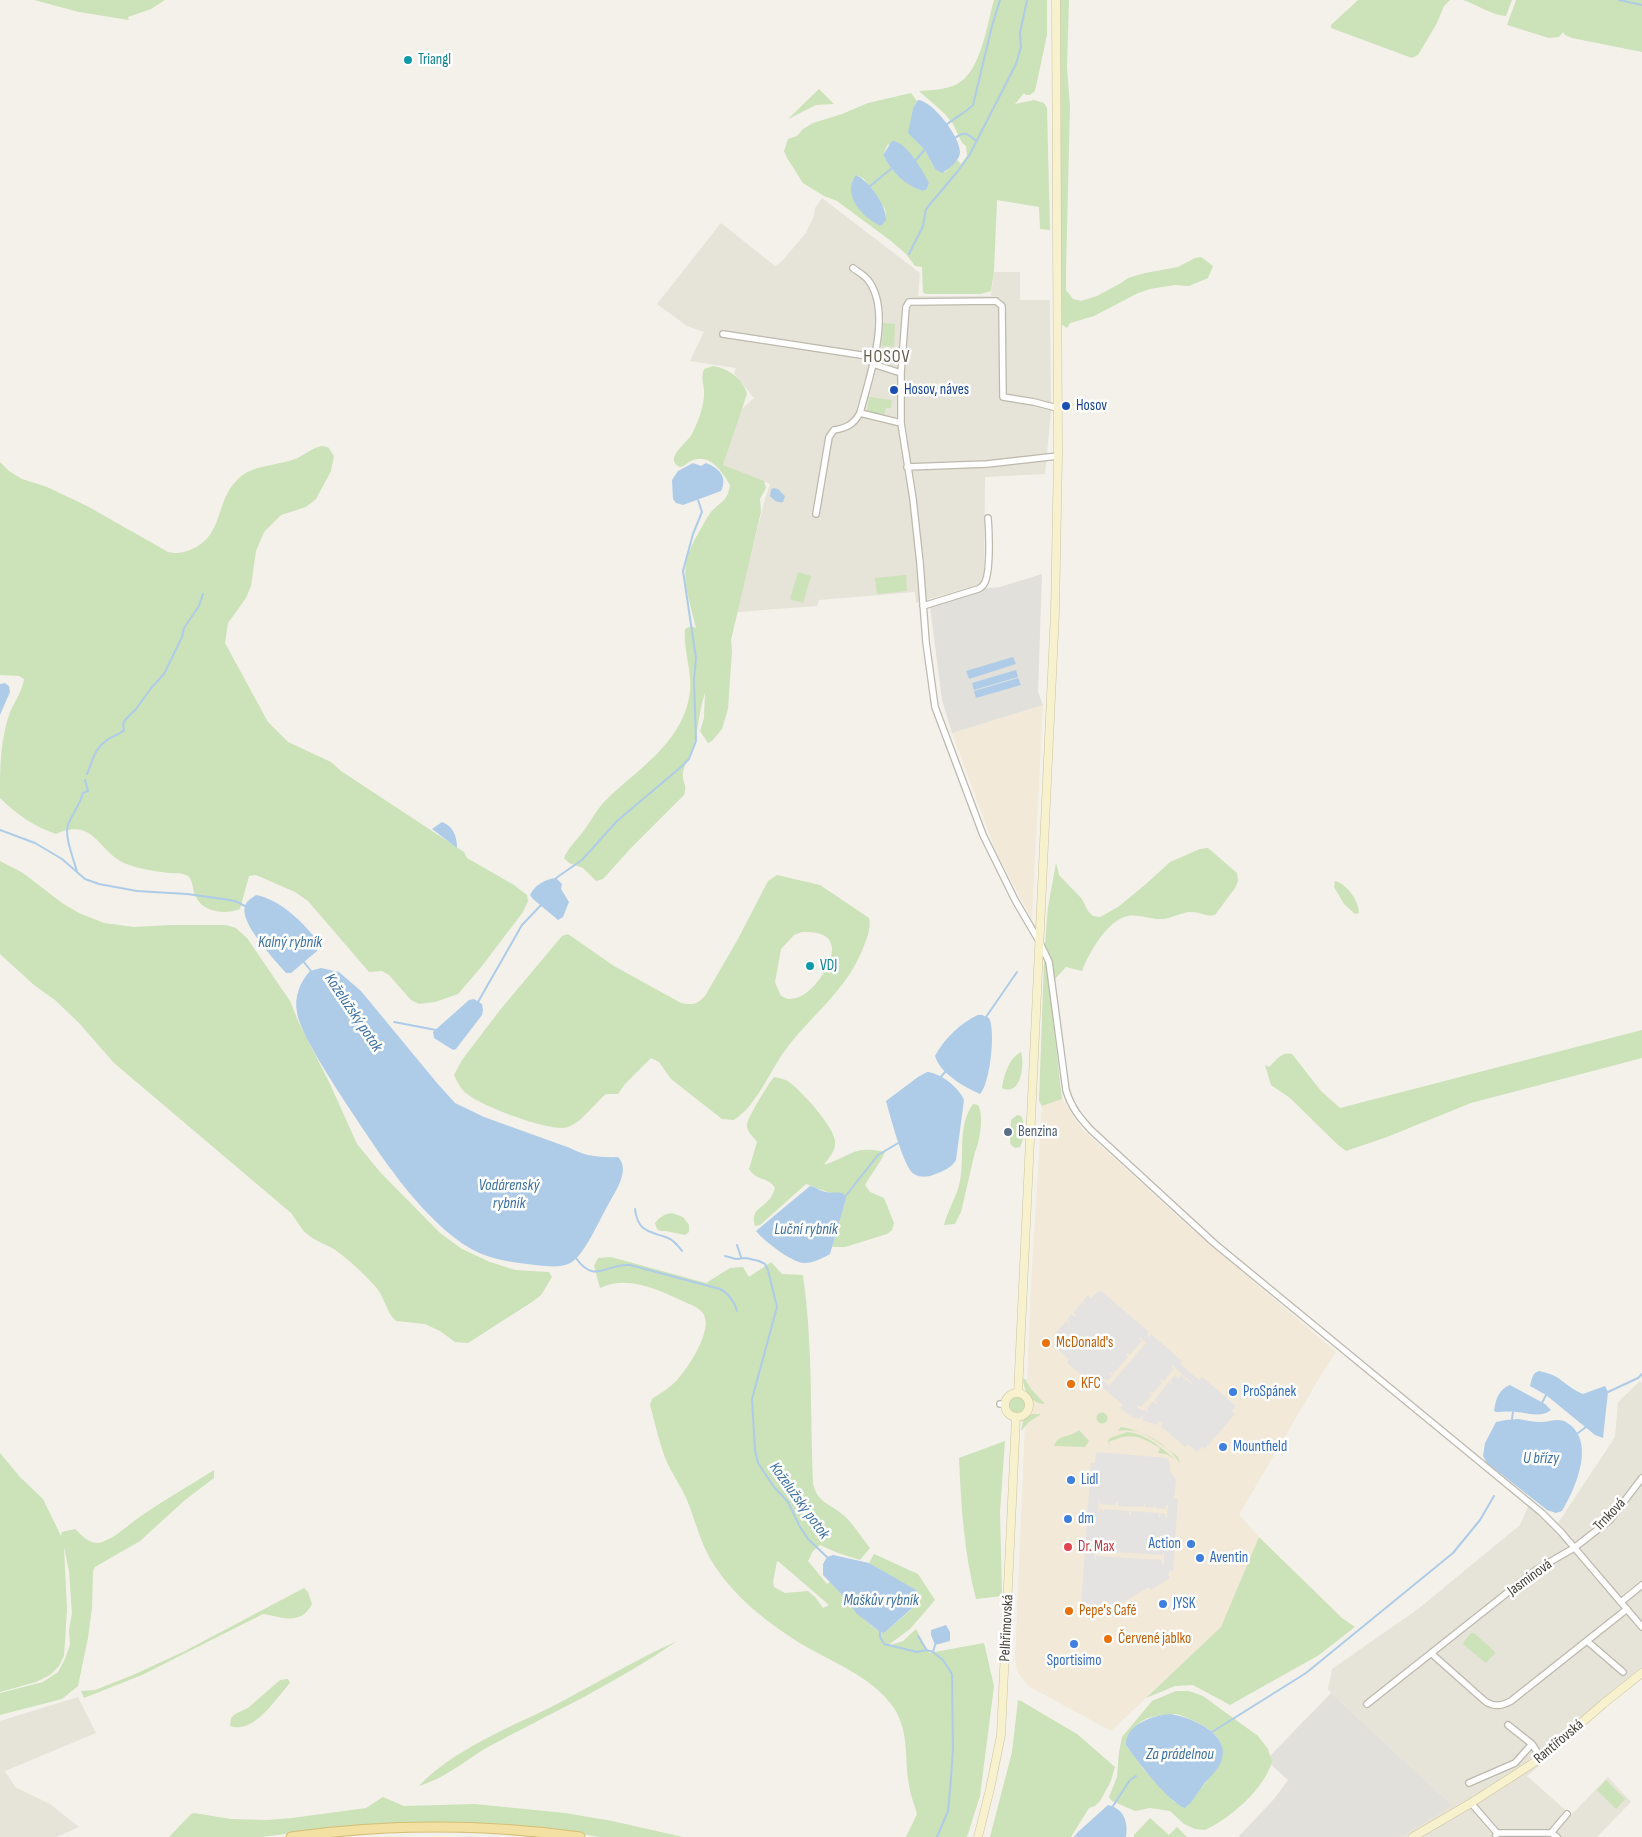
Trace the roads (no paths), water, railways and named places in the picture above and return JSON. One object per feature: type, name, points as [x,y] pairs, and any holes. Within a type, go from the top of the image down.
[{"type":"main road","points":[[1018,1393],[1055,612],[1058,456],[1056,0]]},
{"type":"main road","points":[[1018,1393],[1027,1398],[1029,1404],[1026,1413],[1016,1417],[1008,1413],[1003,1404],[1009,1396],[1018,1393]]},
{"type":"main road","name":"Pelhřimovská","points":[[978,1837],[1001,1735],[1016,1417]]},
{"type":"main road","name":"Rantířovská","points":[[1413,1837],[1542,1758],[1603,1704],[1642,1673]]},
{"type":"main road","points":[[291,1837],[380,1829],[420,1828],[514,1830],[580,1837]]},
{"type":"street","points":[[816,514],[829,437],[834,430],[851,425],[860,413],[879,336],[880,320],[873,288],[867,278],[853,268]]},
{"type":"street","points":[[1057,408],[1003,397],[1002,306],[996,301],[909,302],[906,307],[901,373],[901,423],[915,517],[926,642],[935,707],[983,835],[1015,900],[1049,962],[1066,1090],[1070,1102],[1079,1118],[1214,1243],[1542,1513],[1642,1627]]},
{"type":"street","points":[[724,334],[874,357]]},
{"type":"street","points":[[873,364],[901,373]]},
{"type":"street","points":[[860,413],[901,423]]},
{"type":"street","points":[[908,467],[987,464],[1058,456]]},
{"type":"street","points":[[923,606],[978,589],[985,584],[987,575],[988,518]]},
{"type":"street","name":"Trnková","points":[[1574,1548],[1610,1520],[1642,1478]]},
{"type":"street","name":"Jasmínová","points":[[1367,1704],[1536,1570],[1574,1548]]},
{"type":"street","points":[[1621,1602],[1642,1585]]},
{"type":"street","points":[[1432,1654],[1486,1702],[1500,1706],[1511,1701],[1627,1609]]},
{"type":"street","points":[[1587,1641],[1623,1672]]},
{"type":"street","points":[[1508,1725],[1532,1744],[1542,1758]]},
{"type":"street","points":[[1470,1783],[1515,1763],[1532,1744]]},
{"type":"street","points":[[1471,1803],[1496,1835],[1554,1835],[1567,1814]]},
{"type":"water","points":[[918,100],[924,102],[938,113],[951,130],[959,146],[960,153],[958,159],[942,173],[935,169],[925,150],[908,133],[913,108]]},
{"type":"water","points":[[892,141],[903,146],[923,171],[929,183],[927,189],[923,191],[910,185],[890,167],[883,155]]},
{"type":"water","points":[[856,175],[871,188],[884,208],[886,220],[881,226],[861,212],[856,205],[851,190]]},
{"type":"water","points":[[693,463],[701,466],[706,463],[718,470],[723,477],[721,491],[683,505],[676,503],[673,499],[672,480],[678,471]]},
{"type":"water","points":[[773,488],[778,489],[785,496],[783,502],[777,502],[770,496]]},
{"type":"water","points":[[1013,657],[1016,664],[969,679],[966,671]]},
{"type":"water","points":[[1016,670],[1018,677],[974,690],[972,683]]},
{"type":"water","points":[[1018,678],[1021,685],[976,698],[974,691]]},
{"type":"water","points":[[5,683],[9,686],[10,692],[0,715],[0,684]]},
{"type":"water","points":[[442,822],[454,832],[457,848],[432,829]]},
{"type":"water","points":[[556,878],[562,884],[561,889],[569,902],[563,917],[558,920],[530,895],[541,883]]},
{"type":"water","name":"Kalný rybník","points":[[256,895],[265,897],[292,914],[319,944],[317,951],[291,973],[286,973],[259,941],[247,922],[245,906]]},
{"type":"water","name":"Vodárenský rybník","points":[[321,968],[339,972],[361,991],[455,1103],[484,1117],[587,1155],[618,1157],[622,1162],[623,1168],[618,1188],[592,1236],[577,1258],[563,1266],[516,1263],[498,1259],[480,1253],[463,1244],[430,1216],[400,1182],[332,1082],[306,1037],[298,1015],[296,1001],[303,980],[310,971]]},
{"type":"water","points":[[474,999],[482,1004],[482,1015],[456,1049],[453,1050],[434,1038],[433,1032],[469,1000]]},
{"type":"water","points":[[978,1015],[989,1018],[992,1034],[987,1080],[980,1094],[967,1088],[947,1074],[935,1056],[953,1032],[965,1022]]},
{"type":"water","points":[[927,1072],[938,1075],[949,1082],[958,1090],[964,1100],[956,1160],[946,1169],[924,1177],[914,1174],[906,1162],[886,1101]]},
{"type":"water","name":"Luční rybník","points":[[810,1186],[828,1193],[842,1193],[846,1199],[830,1254],[813,1262],[803,1263],[791,1259],[756,1231]]},
{"type":"water","name":"U břízy","points":[[1539,1371],[1557,1377],[1583,1394],[1605,1386],[1608,1392],[1603,1438],[1595,1435],[1546,1395],[1530,1386],[1534,1375]]},
{"type":"water","name":"U břízy","points":[[1510,1385],[1545,1404],[1551,1410],[1543,1414],[1494,1411],[1498,1395]]},
{"type":"water","name":"U břízy","points":[[1518,1419],[1538,1422],[1564,1421],[1574,1429],[1580,1439],[1582,1451],[1578,1477],[1562,1511],[1556,1513],[1547,1510],[1487,1463],[1483,1456],[1485,1443],[1496,1422]]},
{"type":"water","name":"Maškův rybník","points":[[833,1555],[869,1563],[916,1590],[920,1596],[918,1603],[884,1633],[880,1632],[856,1613],[848,1601],[823,1575],[823,1564],[827,1557]]},
{"type":"water","points":[[946,1625],[950,1632],[950,1641],[935,1645],[931,1630]]},
{"type":"water","name":"Za prádelnou","points":[[1169,1714],[1187,1718],[1206,1728],[1220,1741],[1223,1750],[1219,1766],[1185,1808],[1162,1790],[1126,1745],[1127,1738],[1135,1726],[1148,1719]]},
{"type":"water","points":[[1108,1805],[1122,1813],[1126,1822],[1126,1837],[1074,1837],[1078,1832]]},
{"type":"waterway","points":[[946,125],[973,105],[1000,0]]},
{"type":"waterway","points":[[909,254],[923,226],[926,209],[970,154],[1016,64],[1021,47],[1020,33],[1027,0]]},
{"type":"waterway","points":[[1619,0],[1642,5]]},
{"type":"waterway","points":[[955,138],[965,134],[975,140]]},
{"type":"waterway","points":[[915,161],[925,149]]},
{"type":"waterway","points":[[869,187],[892,168]]},
{"type":"waterway","points":[[556,880],[556,878],[582,860],[617,821],[681,767],[689,759],[696,741],[694,680],[696,658],[683,571],[693,534],[702,512],[698,500]]},
{"type":"waterway","points":[[87,774],[99,747],[124,730],[123,724],[125,720],[164,674],[182,637],[184,628],[199,606],[203,594]]},
{"type":"waterway","points":[[77,872],[68,842],[67,830],[83,793],[88,791],[85,780]]},
{"type":"waterway","name":"Koželužský potok","points":[[0,830],[35,843],[62,859],[85,879],[99,884],[137,891],[187,894],[223,899],[235,901],[245,906]]},
{"type":"waterway","points":[[478,1002],[522,925],[542,904]]},
{"type":"waterway","name":"Koželužský potok","points":[[303,961],[311,971]]},
{"type":"waterway","points":[[986,1017],[1017,972]]},
{"type":"waterway","points":[[394,1022],[436,1030]]},
{"type":"waterway","points":[[939,1079],[946,1071]]},
{"type":"waterway","points":[[844,1198],[878,1155],[900,1142]]},
{"type":"waterway","name":"Koželužský potok","points":[[635,1209],[642,1227],[670,1239],[682,1251]]},
{"type":"waterway","points":[[737,1245],[741,1257]]},
{"type":"waterway","name":"Koželužský potok","points":[[725,1256],[759,1261],[765,1264],[768,1270],[777,1307],[752,1399],[755,1450],[758,1463],[774,1487],[788,1502],[808,1539],[828,1558]]},
{"type":"waterway","points":[[576,1258],[583,1266],[595,1272],[622,1265],[630,1265],[720,1289],[731,1298],[737,1311]]},
{"type":"waterway","points":[[1608,1392],[1638,1378],[1642,1374]]},
{"type":"waterway","points":[[1542,1403],[1546,1395]]},
{"type":"waterway","points":[[1512,1419],[1513,1412]]},
{"type":"waterway","points":[[1578,1433],[1586,1427]]},
{"type":"waterway","points":[[1212,1732],[1306,1673],[1453,1553],[1480,1520],[1494,1496]]},
{"type":"waterway","name":"Koželužský potok","points":[[880,1630],[880,1637],[884,1644],[917,1652],[926,1650],[933,1652],[943,1660],[952,1674],[953,1748],[951,1779],[948,1811],[937,1837]]},
{"type":"waterway","points":[[918,1636],[926,1649]]},
{"type":"waterway","name":"Koželužský potok","points":[[933,1652],[935,1645]]},
{"type":"waterway","points":[[1113,1806],[1130,1780],[1136,1776]]},
{"type":"place","name":"Triangl","points":[[408,60]]},
{"type":"place","name":"Hosov, náves","points":[[894,390]]},
{"type":"place","name":"Hosov","points":[[1066,406]]},
{"type":"place","name":"VDJ","points":[[810,966]]},
{"type":"place","name":"Benzina","points":[[1008,1132]]},
{"type":"place","name":"McDonald's","points":[[1046,1343]]},
{"type":"place","name":"KFC","points":[[1071,1384]]},
{"type":"place","name":"ProSpánek","points":[[1233,1392]]},
{"type":"place","name":"Mountfield","points":[[1223,1447]]},
{"type":"place","name":"Lidl","points":[[1071,1480]]},
{"type":"place","name":"dm","points":[[1068,1519]]},
{"type":"place","name":"Action","points":[[1191,1544]]},
{"type":"place","name":"Dr. Max","points":[[1068,1547]]},
{"type":"place","name":"Aventin","points":[[1200,1558]]},
{"type":"place","name":"JYSK","points":[[1163,1604]]},
{"type":"place","name":"Pepe's Café","points":[[1069,1611]]},
{"type":"place","name":"Červené jablko","points":[[1108,1639]]},
{"type":"place","name":"Sportisimo","points":[[1074,1644]]},
{"type":"district","name":"HOSOV","points":[[887,357]]}]
